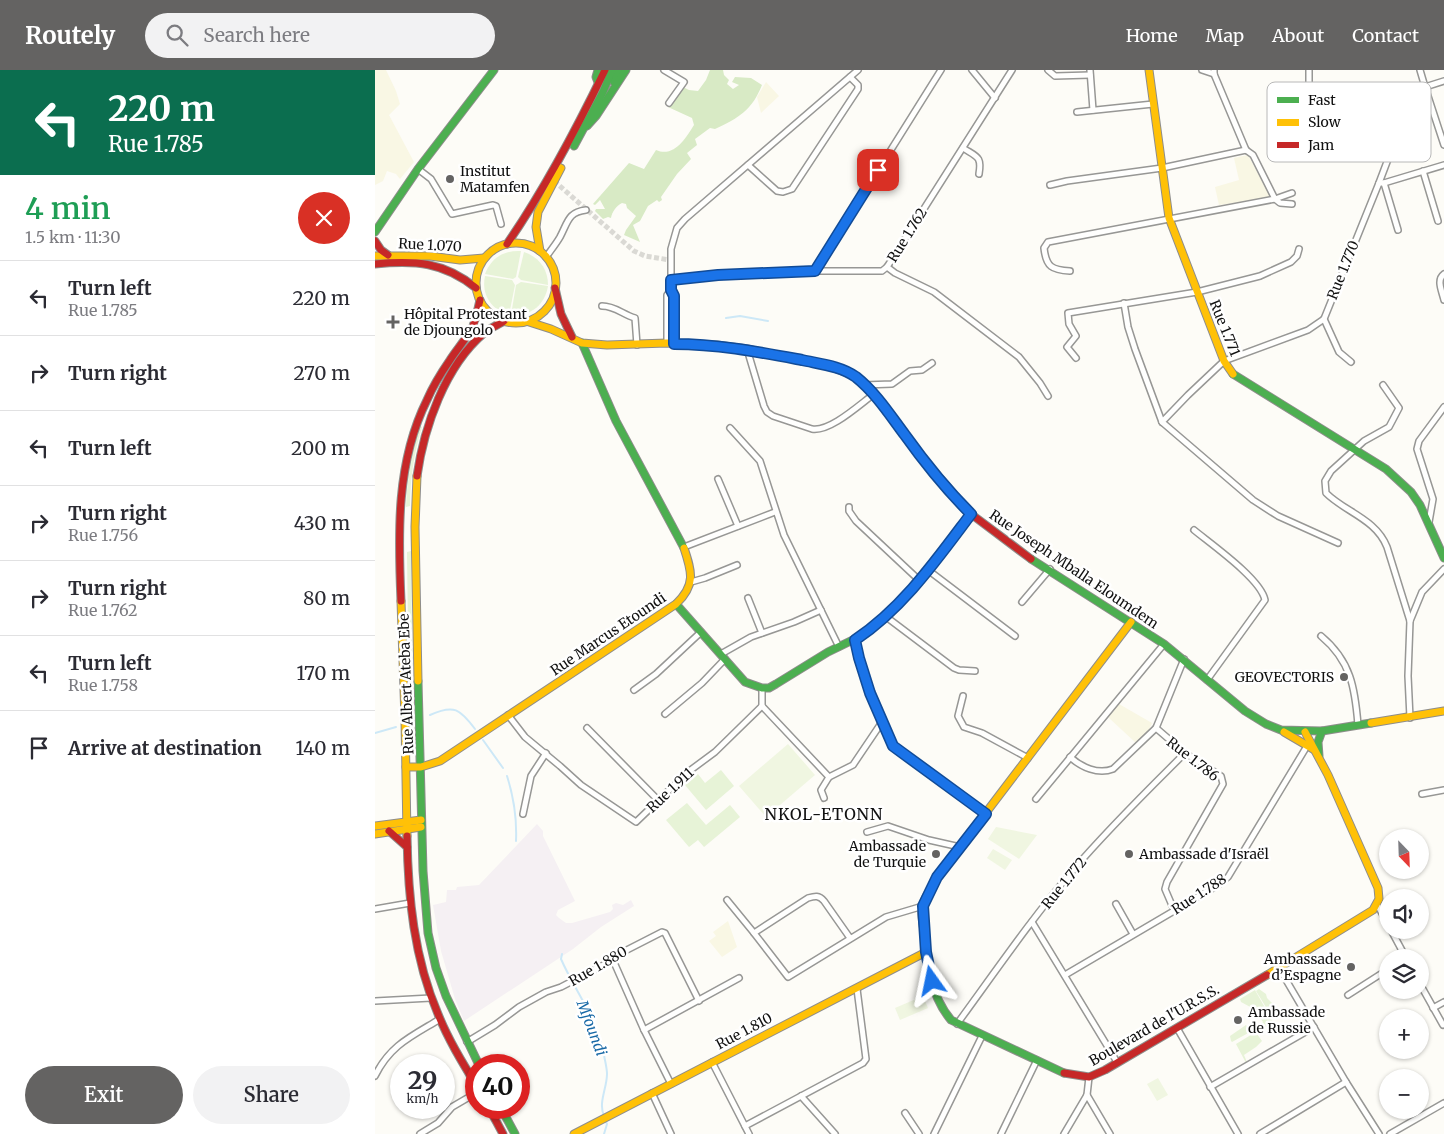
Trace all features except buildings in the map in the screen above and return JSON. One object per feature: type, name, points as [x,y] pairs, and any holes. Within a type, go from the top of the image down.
[{"type":"main road","points":[[375,232],[418,169],[494,70]]},
{"type":"main road","points":[[598,70],[596,77],[598,82]]},
{"type":"main road","points":[[507,244],[528,214],[574,133],[605,70]]},
{"type":"main road","points":[[540,251],[536,227],[538,212],[603,92],[612,70]]},
{"type":"main road","points":[[611,92],[619,70]]},
{"type":"main road","points":[[583,129],[591,122],[626,70]]},
{"type":"main road","name":"Rue 1.771","points":[[1149,70],[1169,218],[1224,361],[1233,374],[1386,469],[1411,492],[1429,522],[1444,558]]},
{"type":"main road","points":[[375,241],[381,250],[388,255]]},
{"type":"main road","points":[[555,288],[549,305],[543,312],[526,321],[511,322],[504,321],[490,313],[480,300],[476,288],[476,278],[484,258],[495,249],[507,244],[525,244],[540,251],[546,257],[554,272],[557,303],[563,320],[574,340]]},
{"type":"main road","name":"Rue 1.070","points":[[375,256],[430,256],[460,260],[484,258]]},
{"type":"main road","name":"Rue 1.070","points":[[375,264],[392,262],[427,264],[445,268],[456,273],[476,288]]},
{"type":"main road","points":[[465,1065],[440,1019],[431,998],[413,930],[406,823],[400,552],[405,462],[420,415],[435,382],[472,326],[480,300]]},
{"type":"main road","name":"Rue Albert Ateba Ebe","points":[[473,1054],[447,998],[432,952],[426,919],[421,824],[415,548],[417,473],[423,441],[448,382],[466,355],[484,334],[504,321]]},
{"type":"main road","name":"Rue Joseph Mballa Eloumdem","points":[[526,321],[582,342],[607,345],[717,345],[747,349],[846,371],[874,394],[931,468],[971,514],[1016,549],[1050,569],[1164,644],[1245,711],[1266,724],[1281,730],[1322,731],[1444,711]]},
{"type":"main road","points":[[582,342],[609,406],[684,547],[691,568],[691,582]]},
{"type":"main road","points":[[676,604],[745,682],[753,687],[769,688],[839,647],[855,640],[885,616],[928,570],[971,514]]},
{"type":"main road","name":"Rue Marcus Etoundi","points":[[406,767],[421,767],[440,761],[676,604],[687,593],[691,582]]},
{"type":"main road","name":"Boulevard de l'U.R.S.S.","points":[[1131,622],[937,877],[923,906],[926,952],[935,996],[946,1016],[957,1024],[1065,1074],[1089,1077],[1105,1070],[1279,968],[1373,910],[1377,904]]},
{"type":"main road","points":[[855,640],[863,674],[893,746],[986,814]]},
{"type":"main road","points":[[1281,730],[1310,748],[1319,757],[1378,888],[1377,904]]},
{"type":"main road","points":[[1319,757],[1319,742],[1322,731]]},
{"type":"main road","points":[[1305,732],[1310,748]]},
{"type":"main road","points":[[375,834],[389,831],[406,823]]},
{"type":"main road","points":[[375,826],[406,823],[421,824]]},
{"type":"main road","points":[[389,831],[407,847]]},
{"type":"main road","name":"Rue 1.810","points":[[574,1134],[926,952]]},
{"type":"main road","points":[[495,1119],[503,1134]]},
{"type":"main road","points":[[507,1119],[515,1134]]},
{"type":"street","points":[[664,70],[684,82],[669,103]]},
{"type":"street","points":[[671,344],[674,296],[671,290],[671,249],[677,228],[685,219],[858,70]]},
{"type":"street","points":[[815,271],[941,70]]},
{"type":"street","points":[[972,70],[995,98]]},
{"type":"street","name":"Rue 1.762","points":[[671,280],[718,275],[815,271],[882,271],[887,267],[1012,70]]},
{"type":"street","points":[[1048,70],[1055,76],[1090,72],[1093,110]]},
{"type":"street","points":[[1202,70],[1214,72],[1246,150],[1253,155],[1275,199],[1280,204],[1292,204]]},
{"type":"street","points":[[1420,70],[1424,82]]},
{"type":"street","points":[[748,166],[777,191],[783,192],[792,189],[858,89],[857,85],[849,77]]},
{"type":"street","points":[[1431,85],[1444,81]]},
{"type":"street","points":[[1077,112],[1153,104]]},
{"type":"street","points":[[1431,105],[1444,145]]},
{"type":"street","points":[[963,148],[979,158],[981,163],[979,174]]},
{"type":"street","points":[[1050,185],[1162,168],[1246,150]]},
{"type":"street","name":"Rue 1.770","points":[[1324,319],[1388,162]]},
{"type":"street","points":[[1398,230],[1381,183],[1444,164]]},
{"type":"street","points":[[418,169],[435,185],[453,214],[493,205],[498,210],[501,224]]},
{"type":"street","points":[[1423,171],[1438,221]]},
{"type":"street","points":[[1070,271],[1057,271],[1048,264],[1044,248],[1048,242],[1275,199],[1292,194]]},
{"type":"street","points":[[546,257],[561,235],[570,217],[579,211],[586,210]]},
{"type":"street","points":[[1076,358],[1067,346],[1076,336],[1069,324],[1067,313],[1197,292],[1271,272],[1291,262],[1297,256],[1299,249]]},
{"type":"street","points":[[887,267],[895,273],[934,292],[1013,353],[1027,366],[1048,396]]},
{"type":"street","points":[[1444,274],[1439,281],[1444,300]]},
{"type":"street","points":[[1124,303],[1128,327],[1135,349],[1162,422],[1253,500],[1278,516],[1338,543]]},
{"type":"street","points":[[602,306],[613,307],[635,318],[637,345]]},
{"type":"street","points":[[1162,422],[1224,361],[1308,330],[1324,319],[1339,352],[1351,362]]},
{"type":"street","points":[[747,349],[763,406],[773,416],[818,430],[851,412],[874,394]]},
{"type":"street","points":[[864,385],[893,384],[910,371],[922,370],[932,363]]},
{"type":"street","points":[[1383,385],[1399,408],[1389,427],[1364,440],[1331,471],[1325,481],[1325,494],[1336,503],[1366,520],[1384,539],[1397,574],[1410,621],[1408,676],[1410,718]]},
{"type":"street","points":[[1429,522],[1433,500],[1417,449],[1419,441],[1444,407]]},
{"type":"street","points":[[730,428],[760,461],[775,512],[794,559],[839,647]]},
{"type":"street","points":[[718,479],[738,526]]},
{"type":"street","points":[[849,507],[849,512],[856,521],[919,580]]},
{"type":"street","points":[[684,547],[775,512]]},
{"type":"street","points":[[1193,530],[1251,578],[1265,600],[1207,680]]},
{"type":"street","points":[[691,582],[737,566]]},
{"type":"street","points":[[1023,602],[1050,569]]},
{"type":"street","points":[[1410,621],[1422,592],[1444,569]]},
{"type":"street","points":[[928,570],[1015,636]]},
{"type":"street","points":[[748,598],[762,633]]},
{"type":"street","points":[[665,714],[702,682],[723,656],[751,636],[794,622],[821,610]]},
{"type":"street","points":[[885,616],[954,668],[959,670],[975,670]]},
{"type":"street","points":[[634,690],[656,674],[701,632]]},
{"type":"street","points":[[1321,636],[1339,653],[1352,678],[1358,725]]},
{"type":"street","points":[[1036,799],[1164,644]]},
{"type":"street","name":"Rue 1.786","points":[[1174,910],[1165,889],[1167,882],[1223,784],[1221,776],[1185,753],[1155,728],[1184,659]]},
{"type":"street","points":[[762,689],[762,706],[829,777]]},
{"type":"street","points":[[963,696],[958,716],[964,727],[982,733],[1028,758]]},
{"type":"street","name":"Rue 1.911","points":[[508,716],[525,737],[546,753],[581,785],[636,822],[688,772],[715,752],[762,706]]},
{"type":"street","points":[[824,798],[821,790],[829,777],[853,764],[882,722]]},
{"type":"street","points":[[587,728],[659,800]]},
{"type":"street","points":[[1071,757],[1084,768],[1109,771],[1155,728]]},
{"type":"street","name":"Rue 1.788","points":[[1065,975],[1228,877],[1310,748]]},
{"type":"street","points":[[523,814],[531,776],[546,753]]},
{"type":"street","name":"Rue 1.772","points":[[957,1024],[1032,922],[1093,847],[1185,753]]},
{"type":"street","points":[[1422,794],[1444,790]]},
{"type":"street","points":[[867,832],[888,826],[929,840],[960,847]]},
{"type":"street","points":[[754,933],[808,898],[816,896],[821,897],[850,938]]},
{"type":"street","points":[[727,900],[787,977],[886,917],[923,906]]},
{"type":"street","points":[[375,909],[410,903]]},
{"type":"street","points":[[1115,904],[1133,934]]},
{"type":"street","points":[[1377,904],[1379,908]]},
{"type":"street","points":[[1032,922],[1117,1062]]},
{"type":"street","name":"Rue 1.880","points":[[467,1042],[539,995],[561,987],[613,960],[617,955],[663,932],[699,1001]]},
{"type":"street","points":[[613,960],[644,1030],[671,1084]]},
{"type":"street","points":[[1279,968],[1379,1134]]},
{"type":"street","points":[[1348,995],[1379,975]]},
{"type":"street","points":[[644,1030],[739,978]]},
{"type":"street","points":[[745,1126],[863,1063],[866,1059],[857,989]]},
{"type":"street","points":[[375,1002],[431,998]]},
{"type":"street","points":[[1428,999],[1443,1025]]},
{"type":"street","points":[[1433,1008],[1444,1002]]},
{"type":"street","points":[[375,1062],[378,1063],[400,1043],[440,1019]]},
{"type":"street","points":[[1210,1087],[1314,1027]]},
{"type":"street","points":[[1177,1028],[1238,1134]]},
{"type":"street","points":[[934,1134],[982,1036]]},
{"type":"street","points":[[375,1076],[387,1056]]},
{"type":"street","points":[[1001,1134],[1037,1060]]},
{"type":"street","points":[[712,1062],[749,1134]]},
{"type":"street","points":[[1064,1134],[1087,1095],[1089,1077]]},
{"type":"street","points":[[1260,1134],[1346,1082]]},
{"type":"street","points":[[652,1094],[671,1134]]},
{"type":"street","points":[[1087,1095],[1110,1134]]},
{"type":"street","points":[[801,1096],[835,1134]]},
{"type":"street","points":[[420,1134],[438,1123],[452,1107],[465,1099]]},
{"type":"street","points":[[1390,1134],[1444,1103]]},
{"type":"street","points":[[905,1113],[919,1134]]},
{"type":"shaded area","points":[[375,70],[386,70],[396,91],[400,104],[389,115],[414,162],[400,179],[396,174],[387,171],[383,181],[375,185]]},
{"type":"shaded area","points":[[766,82],[779,96],[761,113],[757,97]]},
{"type":"shaded area","points":[[1248,155],[1270,196],[1267,199],[1219,205],[1215,187],[1239,180],[1234,158]]},
{"type":"shaded area","points":[[1119,704],[1152,723],[1146,736],[1136,743],[1108,717]]},
{"type":"shaded area","points":[[537,824],[543,831],[543,836],[575,901],[558,910],[556,915],[559,918],[566,923],[572,923],[610,912],[613,909],[612,905],[616,903],[623,905],[631,900],[634,906],[464,1021],[455,999],[441,951],[433,905],[446,902],[447,890],[479,885]]},
{"type":"shaded area","points":[[728,921],[737,947],[722,957],[709,941],[716,936],[713,932]]},
{"type":"green space","points":[[710,70],[723,70],[724,75],[729,80],[727,84],[733,89],[739,85],[732,82],[735,77],[751,78],[762,85],[754,101],[738,117],[715,129],[710,128],[695,139],[697,145],[687,153],[691,159],[677,174],[661,197],[662,200],[659,202],[657,200],[648,206],[640,221],[633,225],[640,242],[624,235],[636,216],[627,208],[626,204],[622,203],[618,206],[613,211],[611,218],[603,219],[595,211],[596,209],[605,209],[600,200],[595,205],[593,204],[629,163],[644,169],[656,150],[662,152],[674,149],[683,141],[694,125],[692,118],[668,107],[683,87],[698,91]]},
{"type":"green space","points":[[521,251],[516,277],[513,279],[485,274],[499,256],[509,252]]},
{"type":"green space","points":[[524,252],[542,264],[548,279],[548,285],[521,280],[518,277]]},
{"type":"green space","points":[[485,276],[512,280],[515,285],[509,315],[492,305],[486,295]]},
{"type":"green space","points":[[521,282],[548,286],[544,299],[530,312],[511,315],[516,285]]},
{"type":"green space","points":[[420,426],[422,427],[413,466],[410,506],[406,507],[410,466]]},
{"type":"green space","points":[[411,551],[412,632],[408,632],[407,552]]},
{"type":"green space","points":[[408,634],[412,634],[415,754],[412,754]]},
{"type":"green space","points":[[788,744],[815,775],[766,817],[739,786]]},
{"type":"green space","points":[[721,770],[734,786],[706,810],[685,785],[698,774],[705,783]]},
{"type":"green space","points":[[687,803],[706,825],[730,805],[740,817],[704,847],[698,840],[689,847],[666,820]]},
{"type":"green space","points":[[996,827],[1037,835],[1019,859],[988,839]]},
{"type":"green space","points":[[993,849],[1012,860],[1005,870],[987,858]]},
{"type":"green space","points":[[1259,989],[1266,994],[1267,998],[1276,1007],[1272,1017],[1256,991]]},
{"type":"green space","points":[[1255,990],[1273,1022],[1257,1034],[1262,1041],[1244,1055],[1246,1063],[1236,1044],[1259,1030],[1259,1026],[1263,1022],[1254,1009],[1241,1002],[1240,999]]},
{"type":"green space","points":[[923,996],[928,1008],[900,1020],[895,1008]]},
{"type":"green space","points":[[1246,1025],[1250,1032],[1232,1042],[1230,1036]]},
{"type":"green space","points":[[1158,1078],[1168,1095],[1157,1101],[1147,1084]]},
{"type":"waterway","points":[[726,318],[740,316],[768,321]]},
{"type":"waterway","name":"Mfoundi","points":[[430,715],[445,710],[456,710],[475,729]]},
{"type":"waterway","name":"Mfoundi","points":[[375,733],[396,727]]},
{"type":"waterway","name":"Mfoundi","points":[[483,740],[503,768]]},
{"type":"waterway","name":"Mfoundi","points":[[507,776],[515,808],[516,841]]},
{"type":"waterway","name":"Mfoundi","points":[[562,954],[561,959],[597,1030],[601,1042],[607,1072],[602,1101],[604,1116]]},
{"type":"waterway","name":"Mfoundi","points":[[604,1134],[607,1124],[605,1120]]},
{"type":"tunnel","points":[[554,181],[634,251],[645,256],[670,260]]},
{"type":"traffic: fast","points":[[375,232],[418,169],[494,70]]},
{"type":"traffic: fast","points":[[598,70],[596,77],[598,82]]},
{"type":"traffic: fast","points":[[574,146],[603,92],[612,70]]},
{"type":"traffic: fast","points":[[614,82],[619,70]]},
{"type":"traffic: fast","points":[[587,126],[596,116],[626,70]]},
{"type":"traffic: fast","points":[[582,343],[616,421],[684,548]]},
{"type":"traffic: fast","points":[[1233,374],[1386,469],[1411,492],[1420,505],[1444,558]]},
{"type":"traffic: fast","points":[[1031,559],[1164,644],[1245,711],[1266,724],[1281,730],[1322,731],[1371,723]]},
{"type":"traffic: fast","points":[[676,604],[745,682],[762,688],[769,688],[828,652],[865,634],[911,591]]},
{"type":"traffic: fast","points":[[418,681],[423,871],[428,933],[436,968],[446,996],[474,1054]]},
{"type":"traffic: fast","points":[[1319,756],[1318,742],[1322,731]]},
{"type":"traffic: fast","points":[[930,890],[924,901],[922,911],[928,967],[938,1000],[951,1020],[1064,1073]]},
{"type":"traffic: fast","points":[[507,1119],[515,1134]]},
{"type":"traffic: slow","points":[[1149,70],[1169,218],[1224,361],[1233,374]]},
{"type":"traffic: slow","points":[[540,251],[536,227],[538,212],[561,168]]},
{"type":"traffic: slow","points":[[516,243],[531,246],[544,255],[553,268],[556,283],[553,298],[544,311],[531,320],[516,323],[501,320],[488,311],[479,298],[476,283],[479,268],[488,255],[501,246],[516,243]]},
{"type":"traffic: slow","points":[[375,256],[430,256],[460,260],[484,258]]},
{"type":"traffic: slow","points":[[526,321],[551,329],[582,343],[607,345],[667,343],[717,345],[747,349],[832,367]]},
{"type":"traffic: slow","points":[[417,476],[415,527],[418,681]]},
{"type":"traffic: slow","points":[[406,767],[421,767],[440,761],[676,604],[687,591],[691,578],[684,548]]},
{"type":"traffic: slow","points":[[401,601],[407,836]]},
{"type":"traffic: slow","points":[[930,890],[937,877],[1131,622]]},
{"type":"traffic: slow","points":[[1371,723],[1444,711]]},
{"type":"traffic: slow","points":[[1284,732],[1313,749]]},
{"type":"traffic: slow","points":[[1267,975],[1373,910],[1379,899],[1378,888],[1328,775],[1305,732]]},
{"type":"traffic: slow","points":[[375,826],[421,820]]},
{"type":"traffic: slow","points":[[375,834],[421,827]]},
{"type":"traffic: slow","points":[[574,1134],[926,952]]},
{"type":"traffic: jam","points":[[507,244],[559,159],[605,70]]},
{"type":"traffic: jam","points":[[375,241],[381,250],[388,255]]},
{"type":"traffic: jam","points":[[375,264],[403,262],[429,265],[452,273],[476,288]]},
{"type":"traffic: jam","points":[[555,288],[561,314],[572,337]]},
{"type":"traffic: jam","points":[[401,601],[399,550],[401,498],[409,448],[429,395],[443,370],[473,326],[480,300]]},
{"type":"traffic: jam","points":[[417,476],[420,457],[431,418],[458,362],[486,331],[504,321]]},
{"type":"traffic: jam","points":[[832,367],[855,376],[874,394],[931,468],[971,514],[1031,559]]},
{"type":"traffic: jam","points":[[911,591],[971,514]]},
{"type":"traffic: jam","points":[[855,641],[858,658],[870,693],[893,746],[986,814]]},
{"type":"traffic: jam","points":[[389,831],[407,847]]},
{"type":"traffic: jam","points":[[407,836],[411,904],[423,971],[442,1023],[465,1067]]},
{"type":"traffic: jam","points":[[1064,1073],[1089,1077],[1105,1070],[1267,975]]},
{"type":"traffic: jam","points":[[495,1119],[503,1134]]},
{"type":"place","name":"Institut Matamfen","points":[[450,179]]},
{"type":"place","name":"Hôpital Protestant de Djoungolo","points":[[393,322]]},
{"type":"place","name":"GEOVECTORIS","points":[[1344,677]]},
{"type":"place","name":"Ambassade de Turquie","points":[[936,854]]},
{"type":"place","name":"Ambassade d'Israël","points":[[1129,854]]},
{"type":"place","name":"Ambassade d’Espagne","points":[[1351,967]]},
{"type":"place","name":"Ambassade de Russie","points":[[1238,1020]]},
{"type":"district","name":"NKOL-ETONN","points":[[824,814]]},
{"type":"route","points":[[878,170],[815,271],[718,275],[671,280],[671,290],[674,296],[674,344],[717,345],[747,349],[830,366],[855,376],[874,394],[909,441],[971,514],[928,570],[896,606],[867,633],[855,640],[870,693],[893,746],[986,814],[937,877],[923,906],[926,952],[932,981]]}]
